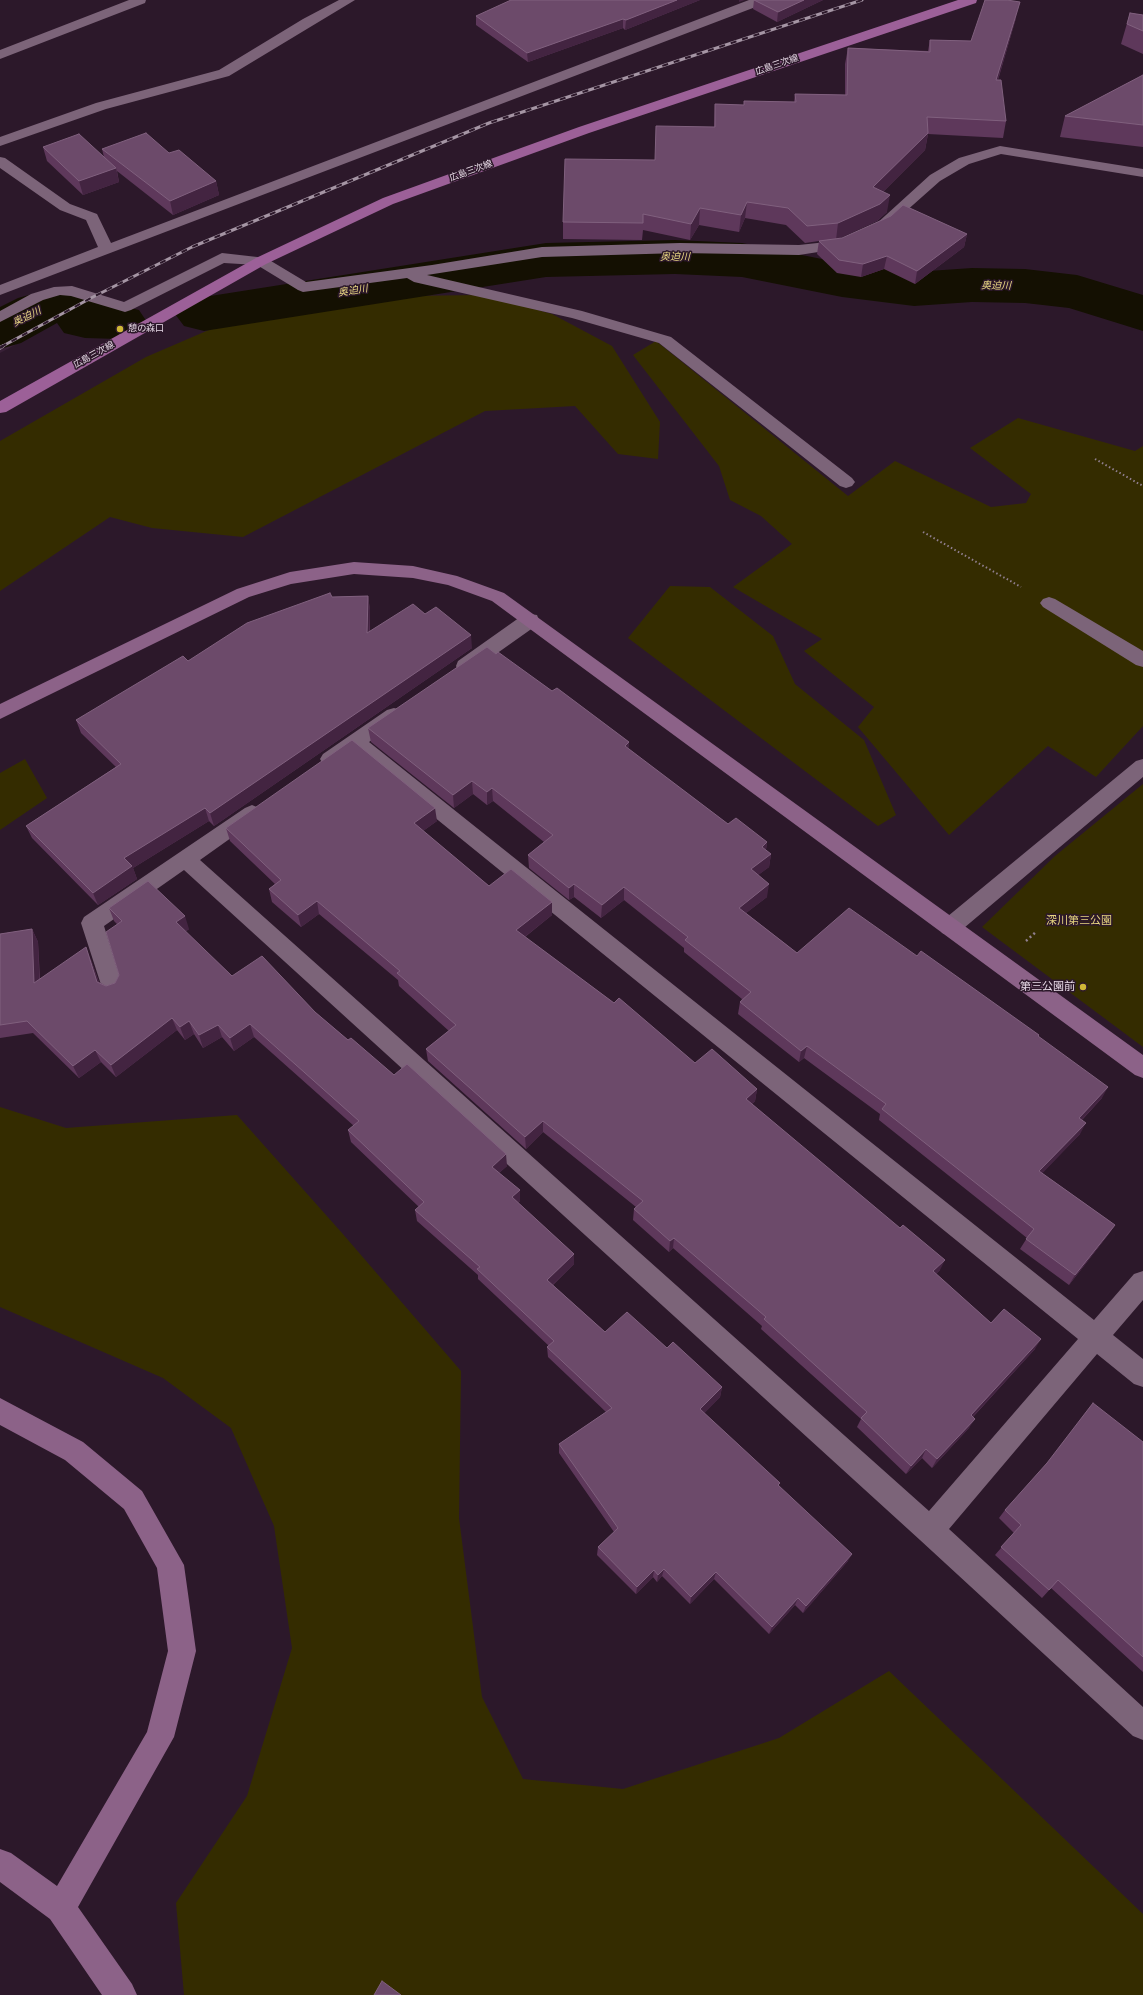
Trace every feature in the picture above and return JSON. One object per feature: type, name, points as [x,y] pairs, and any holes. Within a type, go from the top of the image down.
[{"type":"main road","name":"広島三次線","points":[[0,408],[261,261],[296,243],[388,201],[584,130],[971,0]]},
{"type":"street","points":[[0,55],[140,0]]},
{"type":"street","points":[[0,142],[101,106],[224,72],[308,22],[349,0]]},
{"type":"street","points":[[0,290],[760,0]]},
{"type":"street","points":[[0,317],[37,297],[58,290],[72,291],[91,298],[125,307],[222,258],[261,261],[303,287],[542,252],[680,248],[799,250],[839,245],[883,225],[935,178],[964,161],[1000,150],[1143,173]]},
{"type":"street","points":[[0,162],[65,207],[92,216],[106,249]]},
{"type":"street","points":[[400,274],[576,314],[664,340],[846,482]]},
{"type":"street","points":[[0,712],[243,593],[290,578],[354,568],[413,572],[451,580],[498,597],[1143,1068]]},
{"type":"street","points":[[1049,603],[1143,660]]},
{"type":"street","points":[[446,679],[530,620]]},
{"type":"street","points":[[316,769],[413,702]]},
{"type":"street","points":[[355,742],[1143,1375]]},
{"type":"street","points":[[950,927],[1143,766]]},
{"type":"street","points":[[112,988],[92,923],[270,800]]},
{"type":"street","points":[[185,859],[930,1530],[1143,1726]]},
{"type":"street","points":[[930,1530],[1143,1282]]},
{"type":"street","points":[[0,1411],[74,1451],[133,1500],[170,1565],[182,1651],[160,1737],[61,1908]]},
{"type":"street","points":[[0,1864],[61,1908],[121,1995]]},
{"type":"path","points":[[1095,459],[1143,486]]},
{"type":"path","points":[[923,532],[1049,603]]},
{"type":"shaded area","points":[[60,311],[68,316],[0,353],[0,342]]},
{"type":"green space","points":[[484,295],[552,314],[612,346],[660,422],[658,459],[618,454],[575,406],[485,411],[243,537],[152,528],[110,517],[0,591],[0,441],[146,357],[232,320],[398,296]]},
{"type":"green space","points":[[656,341],[848,496],[895,461],[991,507],[1026,503],[1031,494],[970,448],[1018,418],[1135,451],[1143,446],[1143,726],[1096,777],[1048,746],[949,835],[858,727],[874,707],[804,651],[822,639],[733,587],[792,544],[761,516],[730,500],[719,466],[633,355]]},
{"type":"green space","points":[[670,586],[710,587],[773,636],[795,684],[864,740],[896,815],[878,826],[628,638]]},
{"type":"green space","points":[[25,759],[47,798],[0,830],[0,773]]},
{"type":"green space","name":"深川第三公園","points":[[1143,784],[1143,1047],[982,927],[1055,856]]},
{"type":"green space","points":[[0,1107],[66,1128],[237,1115],[342,1233],[461,1371],[459,1518],[482,1697],[523,1779],[623,1789],[779,1738],[889,1671],[1143,1914],[1143,1995],[184,1995],[176,1903],[247,1796],[292,1648],[274,1526],[231,1428],[163,1378],[0,1307]]},
{"type":"building","points":[[511,0],[677,0],[626,20],[623,19],[527,53],[476,16]]},
{"type":"building","points":[[754,0],[804,0],[778,12]]},
{"type":"building","points":[[985,0],[1007,0],[1020,2],[996,80],[1001,80],[1006,121],[927,117],[928,133],[873,187],[890,195],[880,204],[838,223],[807,226],[788,208],[747,202],[741,215],[700,208],[691,224],[643,214],[643,223],[563,222],[565,159],[655,160],[656,126],[715,127],[715,104],[744,105],[744,101],[796,102],[795,94],[847,95],[848,48],[930,52],[930,40],[971,41]]},
{"type":"building","points":[[1130,13],[1143,15],[1143,31],[1127,24]]},
{"type":"building","points":[[1143,75],[1143,125],[1065,116]]},
{"type":"building","points":[[146,133],[169,153],[179,150],[216,181],[170,201],[102,149]]},
{"type":"building","points":[[79,134],[116,168],[79,181],[43,147]]},
{"type":"building","points":[[903,205],[967,234],[917,271],[887,256],[863,264],[839,260],[819,241],[842,238],[891,216]]},
{"type":"building","points":[[330,593],[332,597],[368,596],[367,633],[413,604],[425,614],[436,607],[471,635],[210,813],[205,808],[124,858],[132,866],[93,893],[26,826],[121,764],[76,720],[183,656],[188,661],[247,623]]},
{"type":"building","points":[[487,647],[496,654],[498,652],[552,691],[557,688],[629,742],[625,746],[728,824],[736,818],[767,842],[762,847],[771,854],[751,869],[769,884],[739,908],[797,953],[849,908],[917,956],[921,951],[1039,1035],[1038,1036],[1108,1087],[1079,1118],[1086,1123],[1039,1171],[1115,1225],[1075,1275],[1026,1239],[1034,1229],[882,1109],[886,1104],[807,1046],[801,1051],[740,1002],[751,992],[685,940],[688,937],[624,887],[602,905],[574,884],[569,888],[528,855],[553,835],[492,788],[487,792],[472,781],[453,795],[368,728]]},
{"type":"building","points":[[352,740],[435,808],[414,823],[489,886],[511,869],[552,902],[516,930],[614,1003],[619,998],[695,1063],[712,1049],[757,1089],[746,1099],[900,1228],[903,1225],[945,1260],[933,1271],[991,1323],[1004,1309],[1041,1339],[971,1415],[975,1419],[937,1459],[926,1449],[911,1466],[861,1418],[867,1412],[764,1319],[766,1317],[674,1238],[670,1241],[634,1209],[643,1201],[543,1121],[525,1137],[426,1049],[456,1025],[397,973],[400,971],[317,901],[298,915],[269,889],[281,880],[226,828]]},
{"type":"building","points":[[148,881],[185,916],[176,922],[232,976],[262,956],[315,1012],[348,1040],[351,1038],[394,1075],[407,1064],[506,1154],[492,1167],[520,1190],[512,1197],[574,1254],[547,1280],[605,1332],[627,1312],[667,1348],[673,1342],[722,1387],[700,1409],[780,1483],[778,1485],[852,1554],[806,1606],[798,1598],[772,1627],[716,1572],[691,1597],[664,1569],[658,1575],[654,1570],[637,1587],[598,1547],[618,1528],[559,1444],[612,1408],[547,1347],[554,1341],[477,1269],[480,1267],[415,1210],[424,1202],[348,1130],[359,1121],[250,1024],[230,1038],[218,1025],[199,1035],[189,1021],[180,1027],[172,1018],[111,1065],[95,1050],[73,1066],[27,1021],[0,1025],[0,934],[32,929],[34,983],[86,947],[97,982],[106,986],[115,983],[119,975],[106,932],[122,921],[109,908]]},
{"type":"building","points":[[1093,1403],[1143,1442],[1143,1657],[1058,1580],[1049,1590],[1001,1547],[1021,1525],[1005,1510],[1047,1463]]},
{"type":"building","points":[[382,1981],[401,1995],[374,1995]]},
{"type":"waterway","name":"奥迫川","points":[[204,314],[546,260],[675,257],[742,260],[842,280],[914,289],[972,285],[1025,286],[1077,292],[1143,314]]},
{"type":"waterway","name":"奥迫川","points":[[0,331],[38,310],[54,305],[66,306],[84,314],[85,321],[118,322]]},
{"type":"railway","points":[[1,347],[91,298],[192,247],[489,123],[862,0]]},
{"type":"place","name":"憩の森口","points":[[120,329]]},
{"type":"place","name":"第三公園前","points":[[1083,987]]}]
